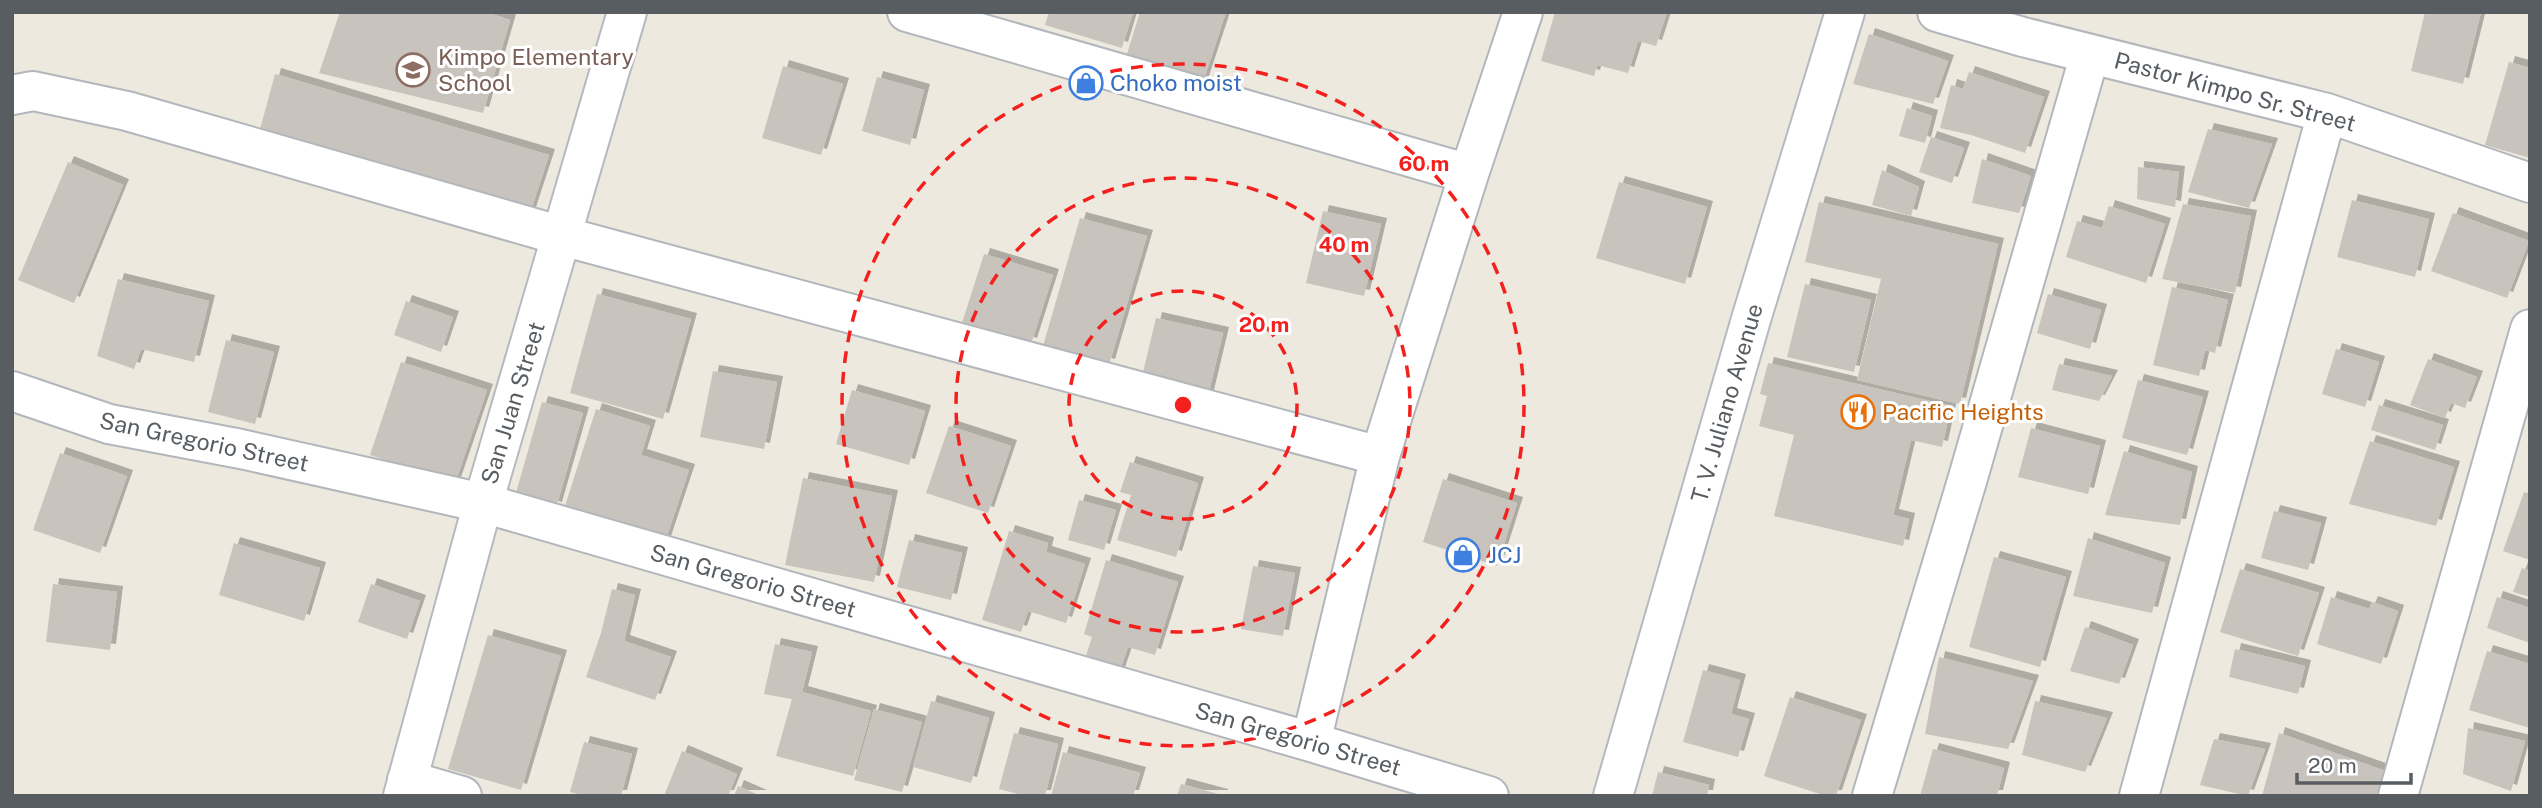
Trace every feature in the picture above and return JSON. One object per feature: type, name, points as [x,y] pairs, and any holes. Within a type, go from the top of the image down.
[{"type":"street","name":"San Juan Street","points":[[405,788],[483,503],[627,12]]},
{"type":"street","points":[[907,12],[1469,174]]},
{"type":"street","points":[[1311,742],[1380,456],[1523,12]]},
{"type":"street","name":"T. V. Juliano Avenue","points":[[1613,796],[1741,355],[1845,12]]},
{"type":"street","name":"Pastor Kimpo Sr. Street","points":[[1937,12],[2090,54],[2327,113],[2530,183]]},
{"type":"street","points":[[1872,796],[1967,481],[2090,54]]},
{"type":"street","points":[[12,95],[33,91],[127,111],[562,236],[1380,456]]},
{"type":"street","points":[[2139,796],[2327,113]]},
{"type":"street","points":[[2398,796],[2530,329]]},
{"type":"street","name":"San Gregorio Street","points":[[12,391],[109,424],[242,449],[483,503],[1489,796]]},
{"type":"street","points":[[405,788],[463,796]]},
{"type":"building","points":[[340,12],[486,12],[510,20],[483,113],[319,73]]},
{"type":"building","points":[[1049,12],[1133,12],[1122,48],[1045,25]]},
{"type":"building","points":[[1140,12],[1226,12],[1202,85],[1125,60]]},
{"type":"building","points":[[1555,12],[1667,12],[1656,46],[1638,41],[1628,73],[1597,65],[1594,76],[1541,61]]},
{"type":"building","points":[[2425,12],[2481,12],[2463,84],[2411,71]]},
{"type":"building","points":[[1869,34],[1948,61],[1933,104],[1853,84]]},
{"type":"building","points":[[2509,62],[2530,68],[2530,158],[2485,145]]},
{"type":"building","points":[[783,66],[843,84],[821,155],[762,138]]},
{"type":"building","points":[[1969,72],[2044,97],[2025,153],[1940,128],[1951,85],[1963,89]]},
{"type":"building","points":[[275,74],[549,155],[528,219],[256,144]]},
{"type":"building","points":[[877,77],[924,90],[910,145],[862,131]]},
{"type":"building","points":[[1907,108],[1932,116],[1925,143],[1899,136]]},
{"type":"building","points":[[2208,129],[2272,144],[2249,208],[2188,192]]},
{"type":"building","points":[[1931,137],[1964,148],[1952,183],[1919,172]]},
{"type":"building","points":[[1982,159],[2031,176],[2019,213],[1972,203]]},
{"type":"building","points":[[68,162],[123,185],[74,303],[18,280]]},
{"type":"building","points":[[2138,167],[2179,172],[2175,207],[2137,199]]},
{"type":"building","points":[[1882,170],[1919,187],[1911,216],[1872,205]]},
{"type":"building","points":[[1619,182],[1707,207],[1685,284],[1596,258]]},
{"type":"building","points":[[2352,200],[2429,219],[2415,277],[2337,257]]},
{"type":"building","points":[[1819,202],[1998,244],[1960,404],[1857,380],[1881,279],[1805,262]]},
{"type":"building","points":[[2183,204],[2251,216],[2235,293],[2162,279]]},
{"type":"building","points":[[2109,206],[2165,224],[2146,283],[2066,257],[2077,221],[2102,228]]},
{"type":"building","points":[[1323,211],[1381,224],[1364,296],[1306,283]]},
{"type":"building","points":[[2453,213],[2529,241],[2507,298],[2431,271]]},
{"type":"building","points":[[1080,218],[1147,236],[1109,365],[1043,346]]},
{"type":"building","points":[[984,254],[1053,275],[1031,344],[962,323]]},
{"type":"building","points":[[118,279],[209,301],[194,362],[141,349],[134,369],[97,356]]},
{"type":"building","points":[[1805,284],[1871,300],[1854,372],[1787,357]]},
{"type":"building","points":[[2172,287],[2228,300],[2215,353],[2205,350],[2199,376],[2153,365]]},
{"type":"building","points":[[597,294],[691,319],[663,419],[570,393]]},
{"type":"building","points":[[2048,294],[2101,310],[2090,349],[2037,333]]},
{"type":"building","points":[[406,301],[453,317],[441,352],[394,335]]},
{"type":"building","points":[[1156,318],[1223,333],[1207,400],[1140,385]]},
{"type":"building","points":[[226,340],[274,352],[255,424],[208,412]]},
{"type":"building","points":[[2336,349],[2379,362],[2365,407],[2322,394]]},
{"type":"building","points":[[2428,359],[2477,377],[2465,408],[2451,403],[2445,418],[2410,405]]},
{"type":"building","points":[[401,362],[487,390],[455,483],[370,455]]},
{"type":"building","points":[[1768,363],[1951,406],[1942,447],[1911,440],[1893,515],[1909,519],[1903,546],[1774,516],[1794,435],[1759,426],[1767,396],[1760,394]]},
{"type":"building","points":[[2059,364],[2112,376],[2099,401],[2052,390]]},
{"type":"building","points":[[713,371],[777,382],[764,449],[700,437]]},
{"type":"building","points":[[2138,380],[2203,397],[2187,455],[2122,438]]},
{"type":"building","points":[[852,390],[925,411],[909,465],[836,444]]},
{"type":"building","points":[[542,402],[583,413],[556,508],[515,496]]},
{"type":"building","points":[[2379,405],[2443,425],[2435,450],[2371,430]]},
{"type":"building","points":[[596,409],[650,426],[641,455],[689,470],[664,545],[564,509]]},
{"type":"building","points":[[949,426],[1011,446],[988,513],[926,493]]},
{"type":"building","points":[[2031,428],[2100,446],[2088,494],[2018,477]]},
{"type":"building","points":[[2370,441],[2454,467],[2436,526],[2349,504]]},
{"type":"building","points":[[2124,451],[2192,472],[2180,525],[2105,515]]},
{"type":"building","points":[[60,453],[127,476],[100,553],[33,530]]},
{"type":"building","points":[[1130,462],[1198,483],[1176,557],[1117,540],[1131,495],[1120,492]]},
{"type":"building","points":[[803,478],[892,496],[874,582],[785,565]]},
{"type":"building","points":[[1443,479],[1517,503],[1497,566],[1423,542]]},
{"type":"building","points":[[2524,492],[2530,494],[2530,560],[2503,551]]},
{"type":"building","points":[[1079,500],[1116,510],[1104,550],[1068,540]]},
{"type":"building","points":[[2274,511],[2321,523],[2308,570],[2261,558]]},
{"type":"building","points":[[1009,531],[1048,543],[1046,552],[1085,564],[1066,623],[1028,611],[1021,632],[982,620]]},
{"type":"building","points":[[2088,538],[2165,563],[2152,613],[2073,596]]},
{"type":"building","points":[[909,540],[962,553],[951,600],[897,587]]},
{"type":"building","points":[[234,543],[320,568],[304,621],[219,595]]},
{"type":"building","points":[[1994,557],[2066,577],[2040,667],[1969,647]]},
{"type":"building","points":[[1106,560],[1178,582],[1155,655],[1128,647],[1117,679],[1082,668],[1092,637],[1084,634]]},
{"type":"building","points":[[1253,566],[1295,573],[1283,636],[1241,629]]},
{"type":"building","points":[[2522,568],[2530,571],[2530,597],[2513,592]]},
{"type":"building","points":[[2240,569],[2319,593],[2298,656],[2220,632]]},
{"type":"building","points":[[53,584],[117,592],[110,650],[46,642]]},
{"type":"building","points":[[371,584],[420,601],[407,639],[358,622]]},
{"type":"building","points":[[612,589],[635,595],[624,641],[671,657],[655,700],[586,677]]},
{"type":"building","points":[[2331,597],[2369,609],[2372,602],[2398,611],[2381,664],[2317,644]]},
{"type":"building","points":[[2497,597],[2530,608],[2530,643],[2487,628]]},
{"type":"building","points":[[2085,627],[2133,645],[2119,684],[2070,671]]},
{"type":"building","points":[[488,635],[561,656],[521,790],[448,769]]},
{"type":"building","points":[[775,644],[812,652],[802,692],[871,711],[853,776],[776,756],[792,699],[764,694]]},
{"type":"building","points":[[2235,649],[2305,666],[2298,694],[2229,677]]},
{"type":"building","points":[[2487,651],[2530,664],[2530,728],[2469,710]]},
{"type":"building","points":[[1939,657],[2033,681],[2008,749],[1925,734]]},
{"type":"building","points":[[1703,670],[1740,680],[1731,714],[1749,719],[1738,757],[1683,742]]},
{"type":"building","points":[[1790,697],[1861,720],[1836,796],[1826,796],[1764,776]]},
{"type":"building","points":[[931,701],[989,718],[971,783],[913,767]]},
{"type":"building","points":[[2035,701],[2107,718],[2085,772],[2022,755]]},
{"type":"building","points":[[874,709],[922,722],[902,792],[854,780]]},
{"type":"building","points":[[2468,728],[2525,741],[2511,791],[2463,774]]},
{"type":"building","points":[[1014,733],[1058,744],[1045,796],[1025,796],[999,789]]},
{"type":"building","points":[[2279,733],[2388,772],[2378,796],[2262,796]]},
{"type":"building","points":[[2214,739],[2265,749],[2248,796],[2200,785]]},
{"type":"building","points":[[584,742],[632,754],[621,796],[585,796],[570,792]]},
{"type":"building","points":[[1933,749],[2004,768],[1997,796],[1920,796]]},
{"type":"building","points":[[682,751],[737,774],[728,796],[664,796]]},
{"type":"building","points":[[1063,752],[1140,773],[1133,796],[1051,796]]},
{"type":"building","points":[[1658,772],[1709,785],[1707,796],[1652,796]]},
{"type":"building","points":[[1181,784],[1222,795],[1222,796],[1177,796]]},
{"type":"building","points":[[738,786],[761,796],[734,796]]},
{"type":"place","name":"Kimpo Elementary School","points":[[413,70]]},
{"type":"place","name":"Choko moist","points":[[1086,83]]},
{"type":"place","name":"Pacific Heights","points":[[1858,412]]},
{"type":"place","name":"JCJ","points":[[1463,555]]}]
